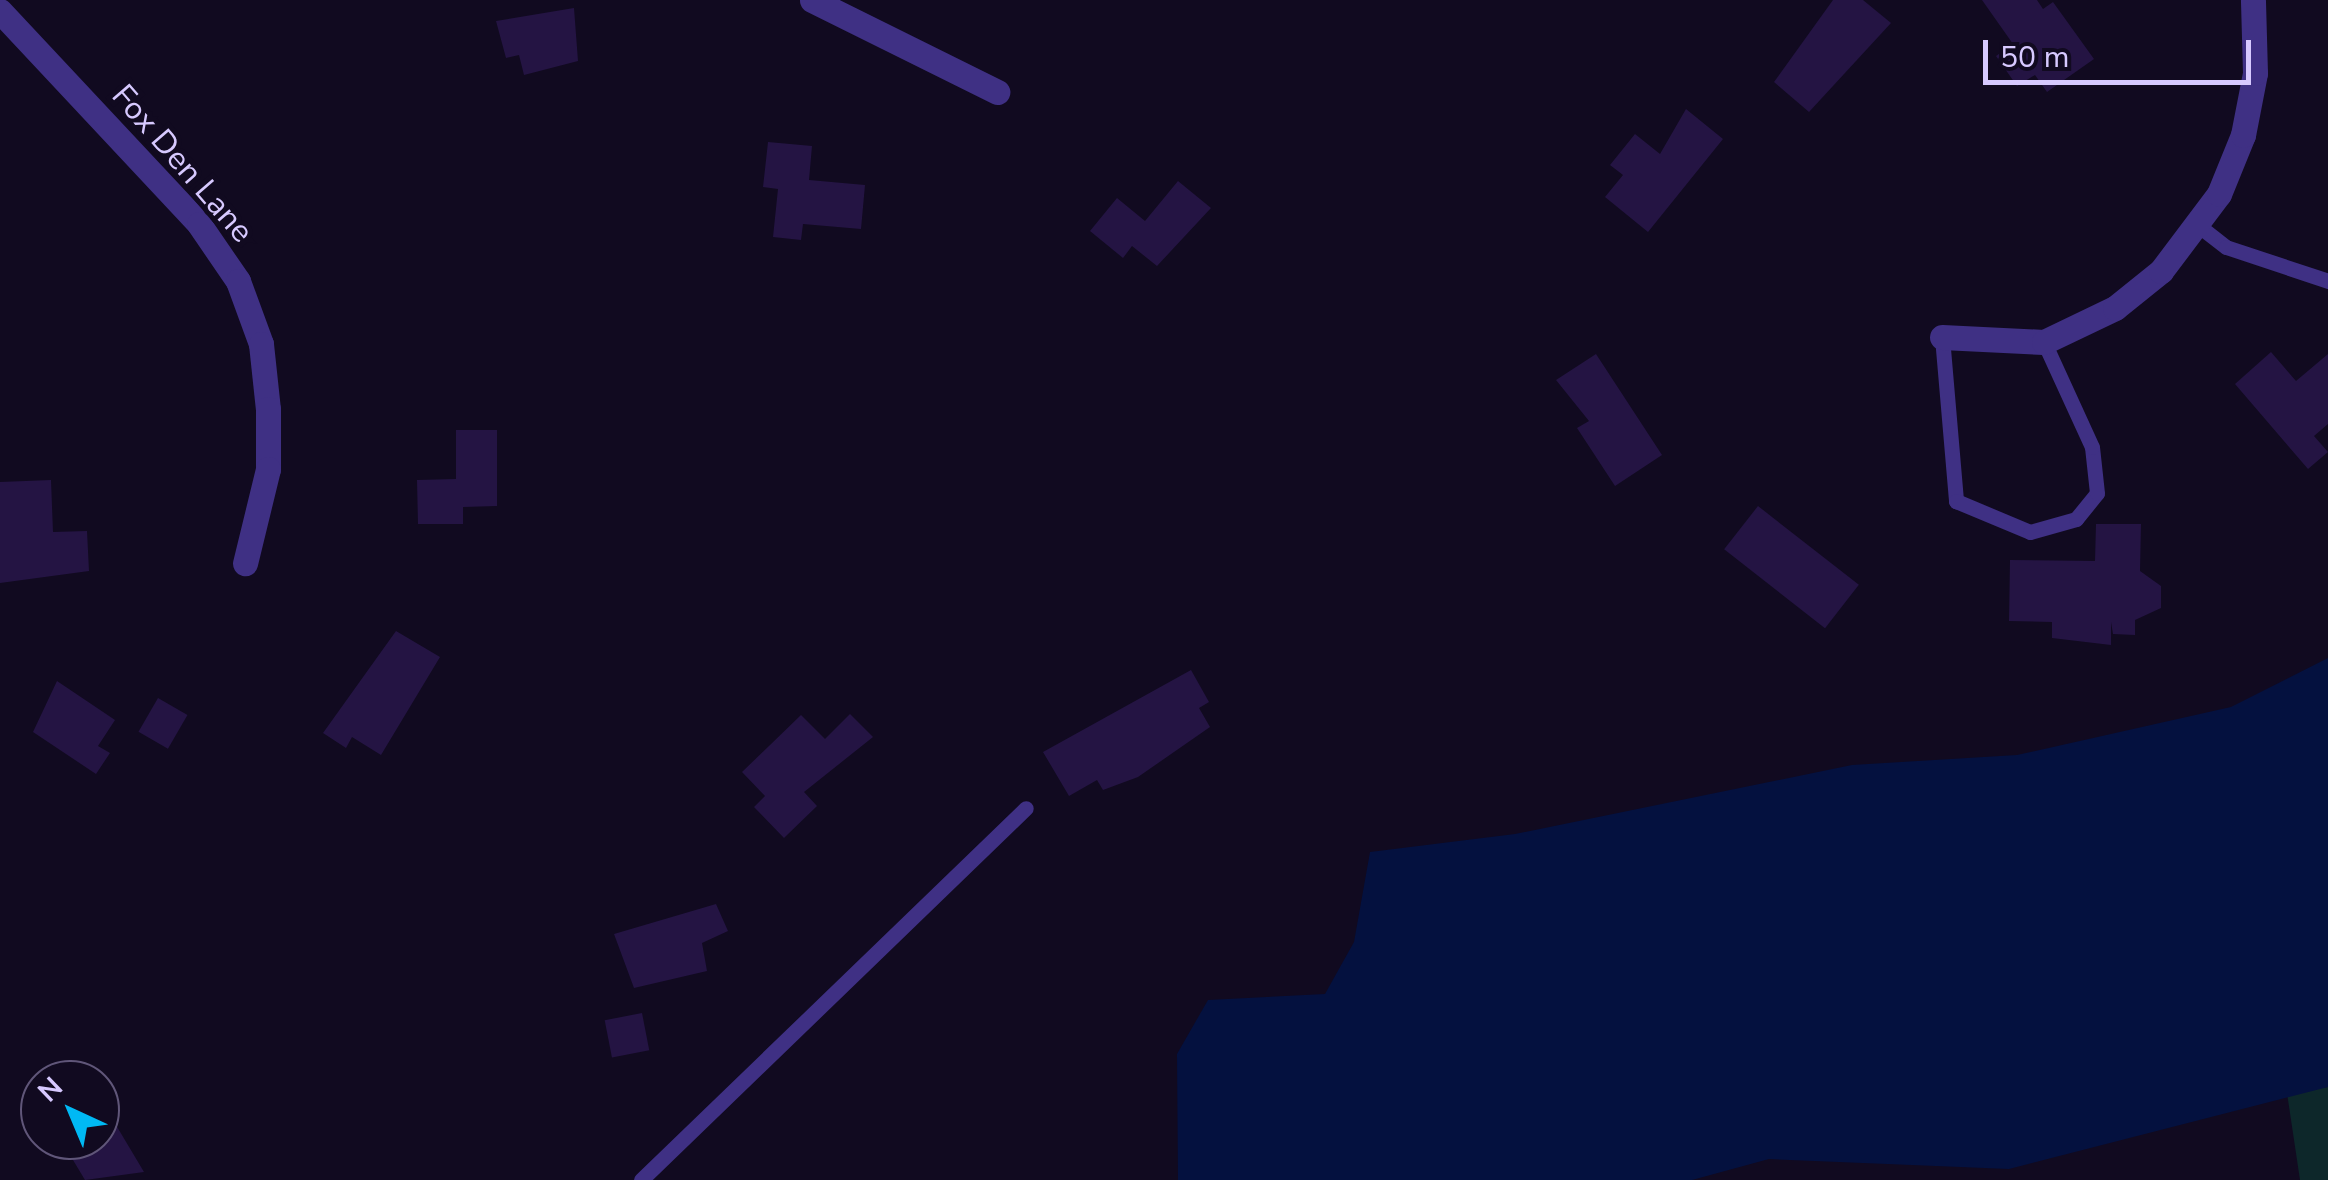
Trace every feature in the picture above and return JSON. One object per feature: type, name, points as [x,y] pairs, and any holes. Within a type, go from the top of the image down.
[{"type":"street","points":[[812,0],[996,92]]},
{"type":"street","points":[[1942,337],[2044,342],[2115,308],[2199,226],[2243,135],[2255,74],[2253,0]]},
{"type":"street","name":"Fox Den Lane","points":[[0,11],[199,224],[238,280],[261,344],[268,409],[265,486],[245,563]]},
{"type":"lane","points":[[2199,226],[2226,246],[2328,281]]},
{"type":"lane","points":[[1942,337],[1956,501],[2030,532],[2076,520],[2098,492],[2092,447],[2044,342]]},
{"type":"lane","points":[[641,1180],[1026,808]]},
{"type":"green space","points":[[2328,1087],[2328,1180],[2300,1180],[2287,1093]]},
{"type":"shaded area","points":[[2328,658],[2328,1087],[2009,1169],[1769,1159],[1692,1180],[1178,1180],[1177,1054],[1208,1000],[1325,994],[1354,942],[1370,852],[1515,834],[1852,765],[2017,755],[2231,707]]},
{"type":"building","points":[[1833,0],[1863,0],[1891,23],[1809,112],[1774,82]]},
{"type":"building","points":[[1982,0],[2037,0],[2043,9],[2053,2],[2094,59],[2047,92],[2035,75],[2017,86],[1996,56],[2013,44]]},
{"type":"building","points":[[574,8],[578,61],[524,75],[519,55],[506,58],[496,21]]},
{"type":"building","points":[[1686,109],[1723,139],[1648,232],[1605,197],[1623,175],[1610,165],[1635,134],[1660,154]]},
{"type":"building","points":[[768,142],[812,146],[809,180],[865,185],[861,229],[803,224],[801,240],[773,237],[778,189],[763,187]]},
{"type":"building","points":[[1178,181],[1211,208],[1157,266],[1132,246],[1123,258],[1090,231],[1117,198],[1145,221]]},
{"type":"building","points":[[2271,352],[2296,381],[2328,354],[2328,424],[2314,436],[2328,452],[2308,469],[2235,384]]},
{"type":"building","points":[[1596,354],[1662,455],[1615,486],[1577,428],[1589,421],[1556,380]]},
{"type":"building","points":[[456,430],[497,430],[497,506],[463,507],[463,524],[418,524],[417,480],[456,479]]},
{"type":"building","points":[[51,480],[53,532],[87,531],[89,571],[0,583],[0,482]]},
{"type":"building","points":[[1758,506],[1859,585],[1825,628],[1724,549]]},
{"type":"building","points":[[2096,524],[2141,524],[2140,571],[2161,586],[2161,608],[2135,620],[2135,635],[2113,634],[2111,622],[2111,645],[2052,638],[2052,622],[2009,621],[2010,560],[2095,561]]},
{"type":"building","points":[[396,631],[440,657],[381,755],[352,737],[346,748],[323,733]]},
{"type":"building","points":[[1191,670],[1209,702],[1199,708],[1210,727],[1138,777],[1103,790],[1097,780],[1069,796],[1043,752]]},
{"type":"building","points":[[57,681],[115,720],[98,746],[110,753],[96,774],[33,732]]},
{"type":"building","points":[[158,698],[187,715],[168,749],[138,732]]},
{"type":"building","points":[[850,714],[873,737],[804,792],[817,806],[784,838],[754,807],[765,796],[742,772],[801,715],[825,739]]},
{"type":"building","points":[[716,904],[728,931],[702,943],[707,971],[634,988],[614,934]]},
{"type":"building","points":[[642,1013],[649,1050],[612,1058],[605,1020]]},
{"type":"building","points":[[120,1132],[144,1172],[85,1180],[73,1160],[120,1160]]}]
